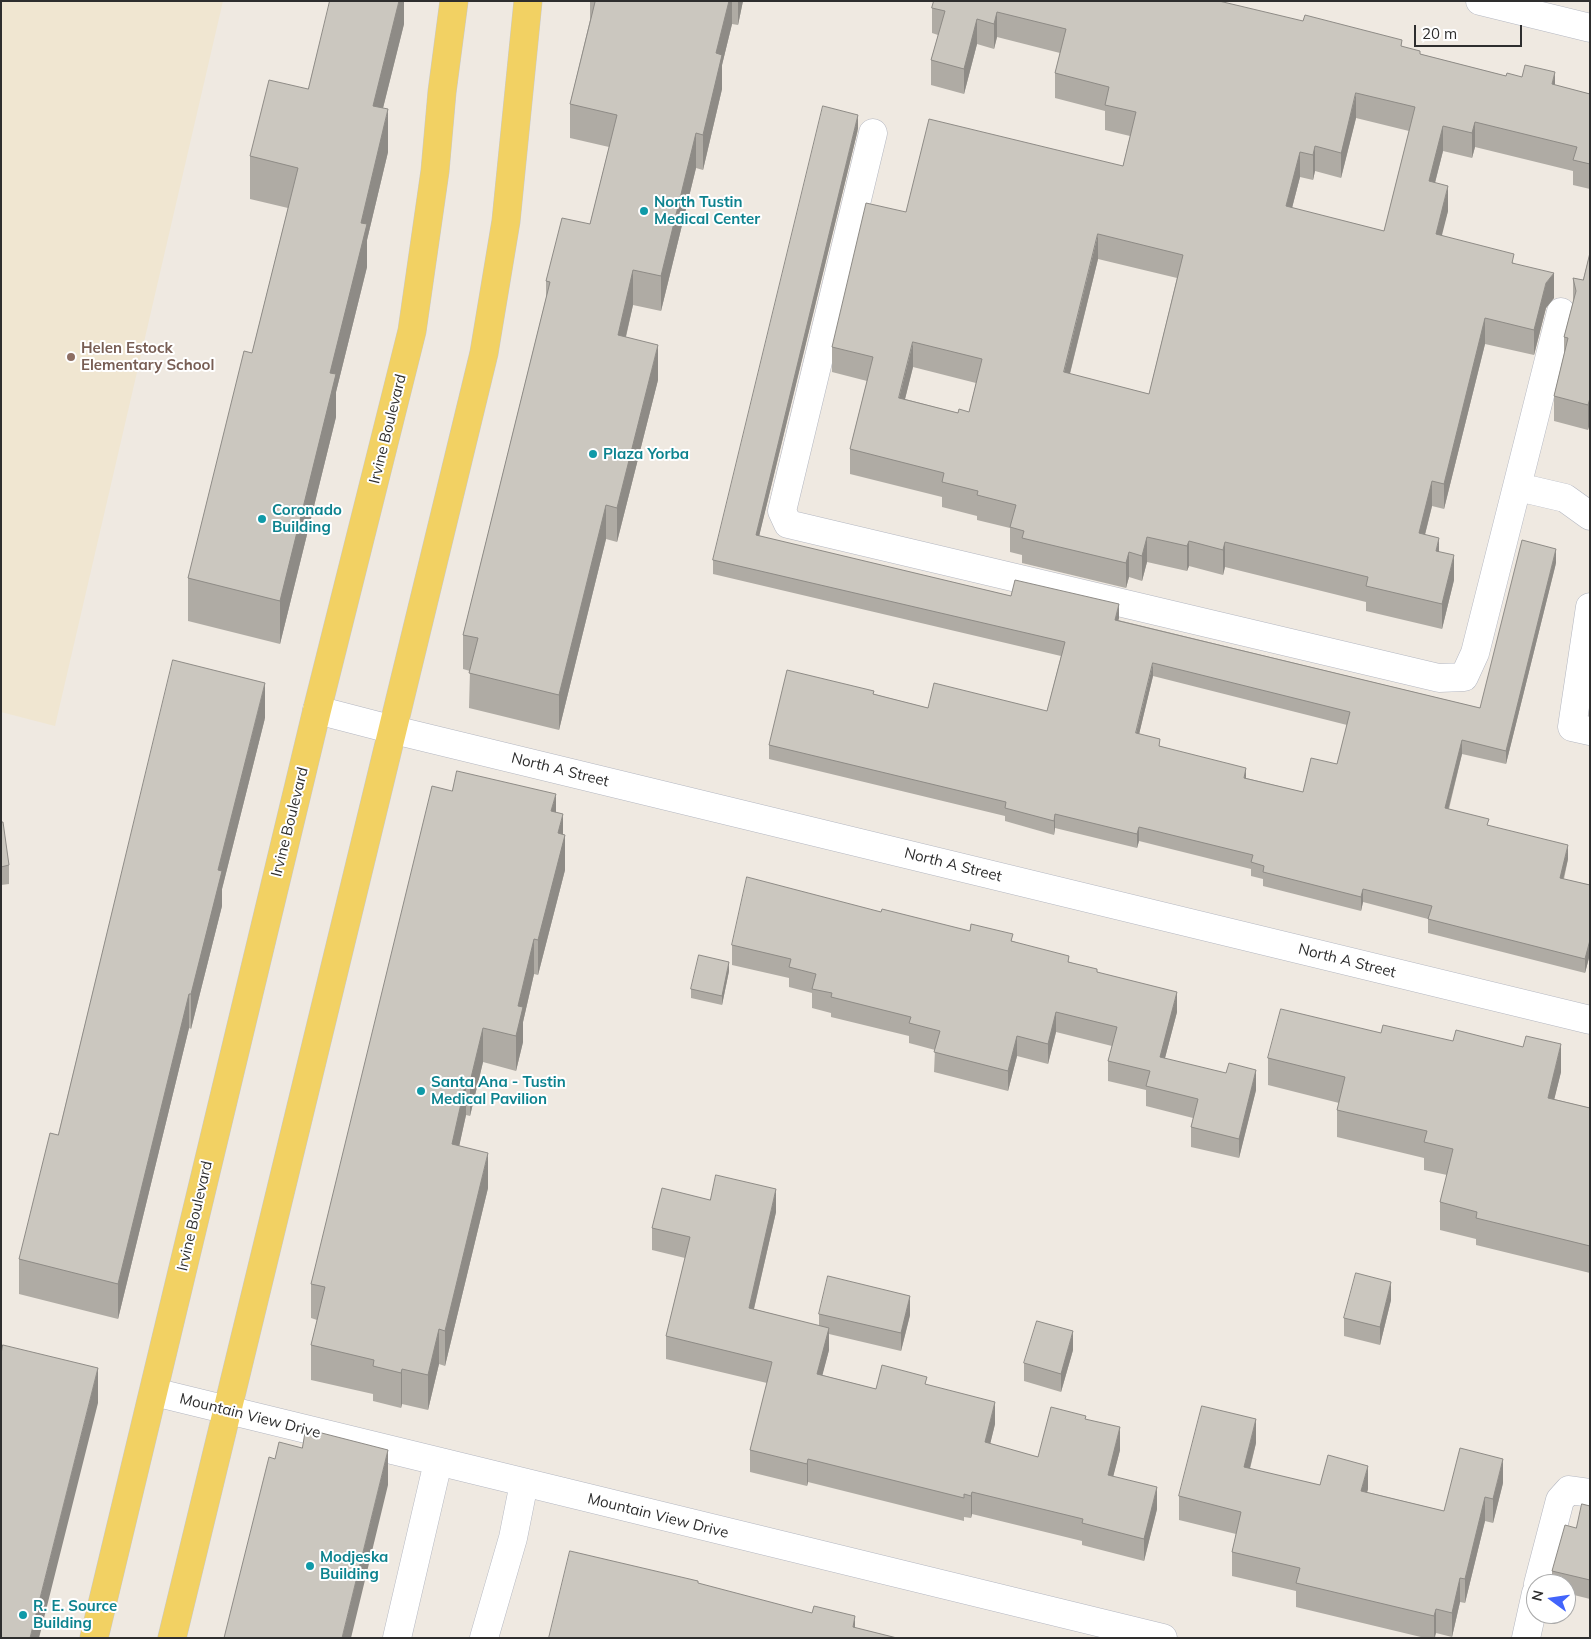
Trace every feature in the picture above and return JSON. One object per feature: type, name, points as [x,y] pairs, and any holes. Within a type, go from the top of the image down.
[{"type":"main road","name":"Irvine Boulevard","points":[[94,1638],[317,710],[412,331],[435,170],[442,92],[454,1]]},
{"type":"main road","points":[[172,1638],[484,353],[506,221],[528,1]]},
{"type":"street","points":[[1480,1],[1590,28]]},
{"type":"street","points":[[873,133],[782,511],[788,524],[1439,678],[1464,677],[1475,653],[1562,312]]},
{"type":"street","points":[[1518,487],[1577,495],[1590,516]]},
{"type":"street","points":[[1590,607],[1572,727],[1590,731]]},
{"type":"street","name":"North A Street","points":[[317,710],[1590,1020]]},
{"type":"street","name":"Mountain View Drive","points":[[154,1392],[1163,1638]]},
{"type":"street","points":[[397,1638],[438,1462]]},
{"type":"street","points":[[484,1638],[513,1538],[524,1483]]},
{"type":"street","points":[[1541,1574],[1560,1500],[1569,1490],[1590,1494]]},
{"type":"street","points":[[1526,1638],[1529,1624]]},
{"type":"shaded area","name":"Helen Estock Elementary School","points":[[1,1],[223,1],[55,726],[1,712]]},
{"type":"building","points":[[330,1],[399,1],[373,106],[388,109],[361,223],[367,224],[330,373],[336,374],[280,601],[188,578],[244,351],[252,353],[298,168],[250,156],[269,80],[308,89]]},
{"type":"building","points":[[593,1],[729,1],[716,53],[722,55],[703,135],[696,133],[661,276],[633,270],[618,335],[658,345],[617,508],[606,505],[559,695],[469,673],[478,638],[463,635],[550,282],[546,281],[562,218],[590,224],[617,115],[570,104],[595,2]]},
{"type":"building","points":[[934,1],[1219,1],[1303,21],[1305,15],[1402,40],[1401,46],[1420,51],[1420,54],[1506,76],[1507,73],[1522,77],[1525,65],[1555,72],[1552,84],[1590,94],[1590,164],[1573,160],[1577,147],[1475,122],[1472,133],[1443,126],[1429,181],[1448,186],[1436,234],[1514,254],[1512,263],[1554,273],[1546,283],[1534,330],[1485,318],[1444,484],[1432,481],[1419,533],[1439,538],[1436,551],[1454,555],[1442,604],[1366,586],[1368,577],[1225,542],[1223,550],[1189,541],[1187,546],[1147,537],[1142,556],[1129,552],[1126,563],[1022,538],[1024,531],[1010,527],[1016,505],[977,495],[978,491],[942,482],[944,473],[850,449],[873,357],[832,347],[866,203],[906,212],[929,119],[1123,166],[1136,112],[1105,105],[1109,87],[1055,73],[1066,29],[997,12],[994,24],[977,19],[964,69],[931,60],[945,11],[932,8]],"holes":[[[1356,93],[1415,107],[1384,231],[1286,206],[1300,152],[1313,155],[1315,146],[1341,153]],[[1098,234],[1183,255],[1149,394],[1064,372]],[[913,342],[982,359],[969,412],[959,409],[958,413],[899,398]]]},
{"type":"building","points":[[823,106],[858,115],[756,535],[1011,596],[1015,580],[1119,604],[1115,620],[1480,708],[1522,540],[1556,549],[1506,751],[1462,740],[1445,808],[1489,819],[1487,825],[1568,845],[1560,878],[1590,885],[1590,940],[1585,959],[1428,919],[1432,906],[1363,889],[1361,897],[1263,872],[1264,866],[1251,862],[1253,855],[1139,827],[1137,834],[1055,814],[1054,821],[1005,808],[1006,802],[769,745],[787,670],[874,691],[873,694],[928,708],[934,683],[1047,711],[1065,642],[713,560]],"holes":[[[1153,663],[1350,712],[1337,764],[1311,758],[1303,792],[1244,778],[1246,768],[1159,746],[1160,739],[1136,733]]]},
{"type":"building","points":[[1590,253],[1590,398],[1588,405],[1554,396],[1568,338],[1564,337],[1576,291],[1573,278],[1583,280]]},
{"type":"building","points":[[173,660],[265,683],[218,870],[222,871],[191,994],[189,994],[118,1284],[19,1259],[50,1133],[58,1135]]},
{"type":"building","name":"Santa Ana - Tustin Medical Pavilion","points":[[457,771],[556,794],[551,811],[563,814],[558,833],[565,835],[538,940],[534,939],[518,1006],[523,1007],[516,1036],[483,1028],[470,1082],[466,1081],[452,1144],[488,1153],[445,1331],[439,1329],[428,1375],[402,1369],[401,1373],[373,1366],[374,1360],[311,1345],[325,1287],[311,1284],[432,786],[452,791]]},
{"type":"building","points":[[1,822],[3,822],[9,865],[1,867]]},
{"type":"building","points":[[747,877],[881,912],[882,909],[970,931],[971,924],[1013,934],[1011,941],[1069,956],[1068,962],[1097,969],[1097,972],[1177,992],[1160,1057],[1226,1073],[1229,1063],[1256,1070],[1239,1139],[1191,1127],[1198,1099],[1146,1086],[1150,1071],[1108,1061],[1117,1027],[1056,1012],[1048,1044],[1017,1036],[1008,1071],[934,1052],[940,1031],[909,1023],[911,1017],[831,997],[832,993],[812,989],[816,974],[789,967],[791,959],[732,945]]},
{"type":"building","points":[[699,955],[729,962],[722,996],[691,989]]},
{"type":"building","points":[[1281,1009],[1381,1033],[1383,1025],[1453,1041],[1456,1030],[1523,1047],[1526,1036],[1561,1044],[1548,1098],[1590,1108],[1590,1246],[1476,1218],[1477,1212],[1440,1202],[1453,1149],[1424,1142],[1427,1131],[1337,1110],[1345,1077],[1268,1058]]},
{"type":"building","points":[[716,1175],[776,1189],[749,1308],[829,1328],[817,1374],[876,1389],[882,1365],[927,1377],[925,1384],[995,1402],[985,1442],[1038,1457],[1051,1407],[1086,1416],[1085,1419],[1120,1427],[1108,1475],[1157,1487],[1144,1539],[1082,1523],[1083,1519],[972,1492],[971,1496],[964,1494],[964,1498],[808,1459],[807,1464],[750,1450],[772,1362],[666,1336],[690,1237],[652,1228],[662,1188],[710,1200]]},
{"type":"building","points":[[1356,1273],[1391,1282],[1380,1327],[1344,1318]]},
{"type":"building","points":[[828,1276],[910,1296],[901,1333],[819,1314]]},
{"type":"building","points":[[1037,1321],[1073,1331],[1061,1374],[1024,1363]]},
{"type":"building","points":[[3,1345],[98,1368],[30,1638],[1,1638],[1,1354]]},
{"type":"building","points":[[1202,1406],[1256,1419],[1244,1467],[1320,1485],[1328,1455],[1368,1466],[1361,1491],[1444,1511],[1460,1448],[1503,1459],[1493,1499],[1485,1497],[1465,1579],[1460,1578],[1452,1613],[1436,1609],[1434,1616],[1296,1583],[1300,1568],[1232,1552],[1241,1512],[1179,1496]]},
{"type":"building","name":"Modjeska Building","points":[[306,1429],[388,1450],[342,1638],[224,1638],[269,1457],[275,1459],[279,1442],[302,1448]]},
{"type":"building","points":[[1582,1504],[1590,1506],[1590,1580],[1576,1577],[1576,1574],[1552,1571],[1565,1525],[1576,1528]]},
{"type":"building","points":[[570,1551],[698,1581],[698,1583],[812,1613],[814,1606],[855,1616],[853,1627],[897,1638],[549,1638]]},
{"type":"place","name":"North Tustin Medical Center","points":[[644,211]]},
{"type":"place","name":"Helen Estock Elementary School","points":[[71,357]]},
{"type":"place","name":"Plaza Yorba","points":[[593,454]]},
{"type":"place","name":"Coronado Building","points":[[262,519]]},
{"type":"place","name":"Santa Ana - Tustin Medical Pavilion","points":[[421,1091]]},
{"type":"place","name":"Modjeska Building","points":[[310,1566]]},
{"type":"place","name":"R. E. Source Building","points":[[23,1615]]}]
